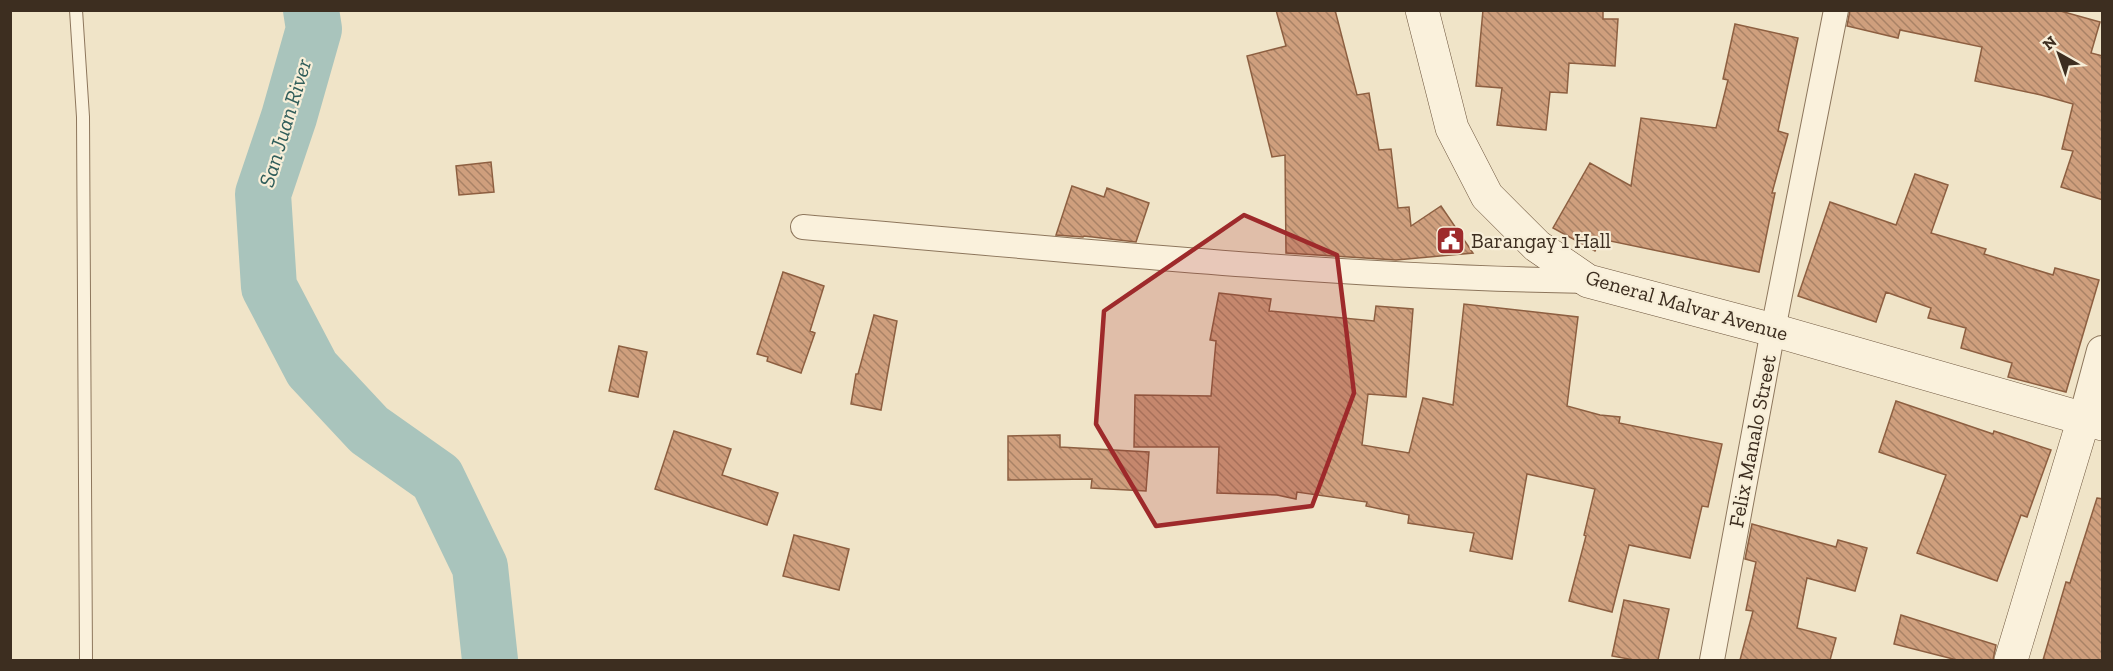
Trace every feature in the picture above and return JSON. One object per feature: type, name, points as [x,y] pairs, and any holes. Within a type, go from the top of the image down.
[{"type":"main road","name":"General Malvar Avenue","points":[[1422,10],[1452,128],[1487,196],[1537,246],[1588,280],[2093,421]]},
{"type":"main road","points":[[2011,660],[2093,421]]},
{"type":"street","name":"Felix Manalo Street","points":[[1712,660],[1773,330],[1836,10]]},
{"type":"street","points":[[803,227],[1189,260],[1490,279],[1588,280]]},
{"type":"street","points":[[2093,421],[2103,351]]},
{"type":"lane","points":[[76,10],[83,117],[86,660]]},
{"type":"highlighted area","points":[[1244,215],[1337,255],[1354,393],[1312,506],[1156,526],[1096,424],[1104,311]]},
{"type":"building","points":[[1276,10],[1335,10],[1357,95],[1369,93],[1379,150],[1391,149],[1398,208],[1409,207],[1411,226],[1441,206],[1473,253],[1396,260],[1286,253],[1285,155],[1272,157],[1247,56],[1286,46]]},
{"type":"building","points":[[1483,10],[1603,10],[1603,19],[1618,19],[1615,66],[1569,63],[1567,93],[1550,92],[1546,130],[1497,125],[1502,88],[1476,86]]},
{"type":"building","points":[[1850,10],[2057,10],[2100,22],[2091,53],[2103,56],[2103,200],[2061,187],[2073,151],[2062,149],[2073,104],[1975,81],[1982,47],[1900,30],[1898,38],[1847,26]]},
{"type":"building","points":[[1735,24],[1798,38],[1778,131],[1788,134],[1772,193],[1775,193],[1759,272],[1601,239],[1595,251],[1553,228],[1590,163],[1631,186],[1641,118],[1716,128],[1728,80],[1723,79]]},
{"type":"building","points":[[491,162],[494,192],[459,195],[456,166]]},
{"type":"building","points":[[1915,174],[1948,185],[1931,233],[1986,249],[1984,254],[2053,275],[2055,268],[2099,280],[2066,392],[2008,377],[2012,363],[1961,348],[1966,328],[1928,318],[1931,308],[1886,292],[1876,322],[1798,296],[1830,202],[1896,225]]},
{"type":"building","points":[[1072,186],[1104,197],[1107,188],[1149,203],[1136,242],[1056,235]]},
{"type":"building","points":[[783,272],[824,286],[810,331],[815,333],[801,373],[767,361],[768,357],[757,354]]},
{"type":"building","points":[[1219,293],[1271,299],[1269,311],[1374,321],[1376,306],[1413,309],[1406,397],[1368,394],[1362,445],[1409,453],[1423,398],[1453,405],[1464,304],[1578,317],[1567,406],[1600,415],[1620,417],[1619,423],[1722,444],[1708,507],[1702,506],[1690,558],[1629,545],[1612,612],[1569,601],[1586,536],[1584,535],[1595,489],[1527,474],[1512,559],[1470,551],[1474,533],[1408,523],[1409,515],[1366,506],[1367,502],[1297,492],[1296,499],[1277,495],[1217,493],[1219,447],[1134,447],[1135,395],[1211,396],[1216,341],[1210,340]]},
{"type":"building","points":[[874,315],[897,321],[881,410],[851,404],[856,374],[858,374]]},
{"type":"building","points":[[619,346],[647,352],[638,397],[609,391]]},
{"type":"building","points":[[1896,401],[1993,434],[1994,431],[2051,450],[2027,517],[2021,515],[1997,581],[1917,553],[1946,475],[1879,452]]},
{"type":"building","points":[[674,431],[731,449],[722,475],[778,493],[767,525],[655,489]]},
{"type":"building","points":[[1060,435],[1060,447],[1149,452],[1146,491],[1091,488],[1092,479],[1008,480],[1008,436]]},
{"type":"building","points":[[2097,498],[2103,499],[2103,660],[2043,660],[2066,582],[2070,583]]},
{"type":"building","points":[[1752,524],[1836,547],[1838,540],[1867,548],[1855,591],[1807,578],[1797,628],[1836,638],[1830,660],[1740,660],[1753,611],[1746,610],[1756,562],[1745,559]]},
{"type":"building","points":[[794,535],[849,549],[839,590],[783,576]]},
{"type":"building","points":[[1624,600],[1669,609],[1658,660],[1634,660],[1612,656]]},
{"type":"building","points":[[1901,615],[1996,645],[1993,660],[1957,660],[1894,644]]},
{"type":"waterway","name":"San Juan River","points":[[311,10],[314,29],[289,117],[263,194],[269,287],[312,369],[369,430],[437,478],[480,567],[490,660]]},
{"type":"place","name":"Barangay 1 Hall","points":[[1450,240]]}]
